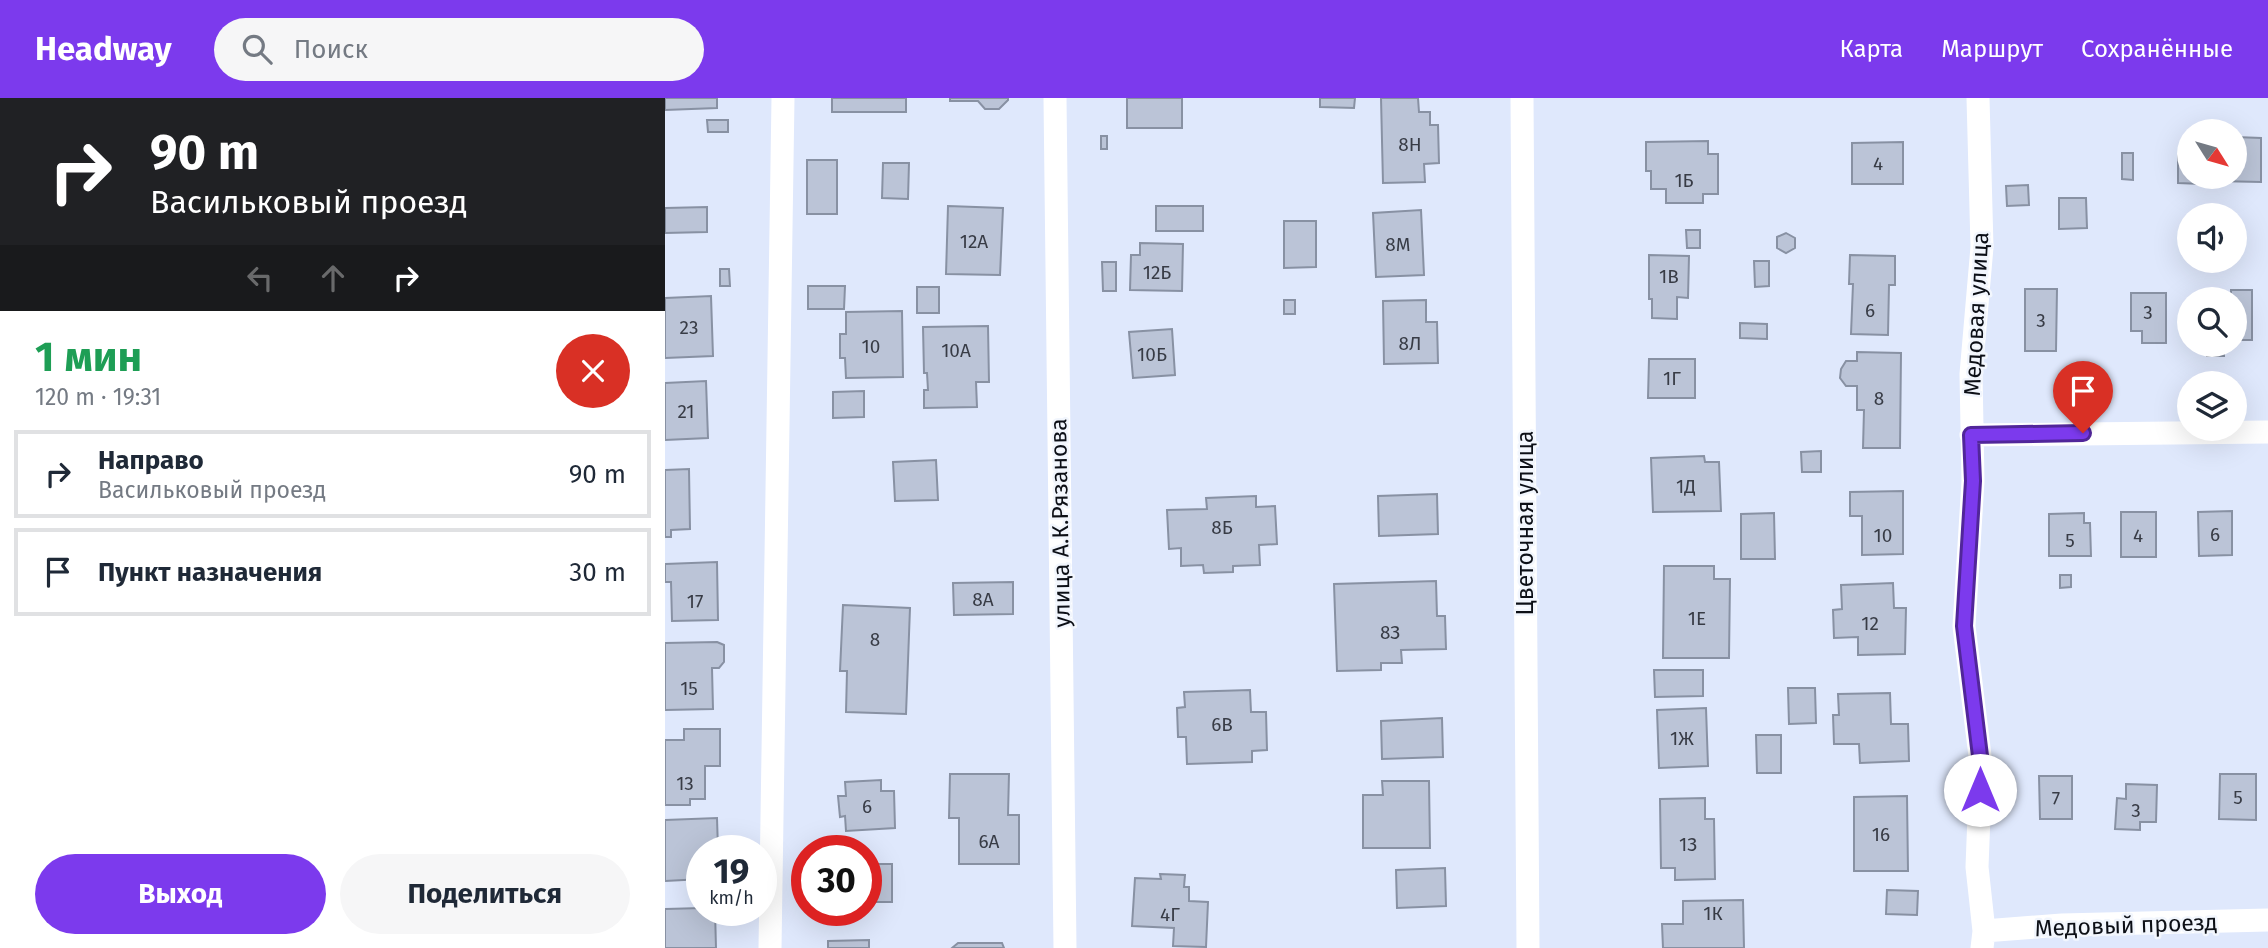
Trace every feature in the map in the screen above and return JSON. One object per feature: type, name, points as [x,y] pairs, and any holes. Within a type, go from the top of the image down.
[{"type":"street","points":[[769,948],[783,98]]},
{"type":"street","name":"улица А.К.Рязанова","points":[[1055,98],[1065,948]]},
{"type":"street","name":"Цветочная улица","points":[[1522,98],[1528,948]]},
{"type":"street","name":"Медовая улица","points":[[1978,98],[1982,247],[1971,373],[1973,481],[1964,626],[1981,764],[1977,867],[1983,940]]},
{"type":"street","points":[[1971,435],[2268,432]]},
{"type":"street","name":"Медовый проезд","points":[[1983,940],[2062,925],[2268,920]]},
{"type":"building","points":[[665,98],[717,98],[717,108],[665,110]]},
{"type":"building","points":[[832,98],[906,98],[906,112],[832,112]]},
{"type":"building","points":[[950,98],[1008,100],[999,109],[985,109],[978,101],[950,101]]},
{"type":"building","points":[[1127,98],[1182,98],[1182,128],[1127,128]]},
{"type":"building","points":[[1320,98],[1355,98],[1354,108],[1320,107]]},
{"type":"building","points":[[1381,98],[1418,98],[1419,112],[1430,112],[1430,125],[1438,125],[1439,163],[1424,164],[1425,182],[1383,183]]},
{"type":"building","points":[[707,120],[728,120],[728,132],[708,132]]},
{"type":"building","points":[[1101,136],[1107,136],[1107,149],[1101,149]]},
{"type":"building","points":[[2247,137],[2261,138],[2261,182],[2247,182]]},
{"type":"building","points":[[1708,141],[1708,154],[1718,154],[1718,194],[1703,194],[1703,203],[1666,203],[1666,189],[1651,189],[1651,171],[1646,171],[1646,142]]},
{"type":"building","points":[[1903,142],[1903,184],[1852,184],[1852,143]]},
{"type":"building","points":[[2122,153],[2133,153],[2133,180],[2122,179]]},
{"type":"building","points":[[807,160],[837,160],[837,214],[807,214]]},
{"type":"building","points":[[883,163],[909,163],[908,199],[882,198]]},
{"type":"building","points":[[2028,185],[2029,205],[2007,206],[2006,186]]},
{"type":"building","points":[[2059,198],[2086,198],[2087,228],[2059,229]]},
{"type":"building","points":[[948,206],[1003,208],[1000,275],[946,274]]},
{"type":"building","points":[[1156,206],[1203,206],[1203,231],[1156,231]]},
{"type":"building","points":[[707,207],[707,232],[665,233],[665,208]]},
{"type":"building","points":[[1421,210],[1424,275],[1376,277],[1373,213]]},
{"type":"building","points":[[1284,221],[1316,221],[1316,267],[1284,268]]},
{"type":"building","points":[[1686,230],[1700,230],[1700,248],[1687,248]]},
{"type":"building","points":[[1786,233],[1795,238],[1795,248],[1786,253],[1777,248],[1777,237]]},
{"type":"building","points":[[1140,243],[1183,244],[1182,291],[1130,290],[1131,255],[1140,255]]},
{"type":"building","points":[[1649,255],[1689,256],[1688,298],[1677,297],[1677,319],[1652,318]]},
{"type":"building","points":[[1850,255],[1895,256],[1895,285],[1889,285],[1888,335],[1851,334],[1853,284],[1849,284]]},
{"type":"building","points":[[1754,261],[1769,261],[1769,286],[1755,287]]},
{"type":"building","points":[[1102,262],[1116,262],[1116,291],[1103,291]]},
{"type":"building","points":[[720,269],[729,269],[730,286],[720,286]]},
{"type":"building","points":[[808,286],[845,286],[844,309],[808,309]]},
{"type":"building","points":[[917,287],[939,287],[939,313],[917,313]]},
{"type":"building","points":[[2025,289],[2057,289],[2056,351],[2025,351]]},
{"type":"building","points":[[2247,290],[2252,290],[2252,340],[2247,340]]},
{"type":"building","points":[[2131,293],[2166,293],[2166,343],[2142,343],[2142,331],[2131,331]]},
{"type":"building","points":[[711,296],[713,356],[665,358],[665,298]]},
{"type":"building","points":[[1284,300],[1295,300],[1295,314],[1284,314]]},
{"type":"building","points":[[1426,300],[1426,322],[1437,322],[1438,363],[1384,364],[1383,301]]},
{"type":"building","points":[[902,311],[903,377],[846,378],[845,358],[840,358],[840,334],[846,334],[846,312]]},
{"type":"building","points":[[1740,323],[1767,324],[1767,339],[1740,338]]},
{"type":"building","points":[[988,326],[989,382],[976,382],[977,407],[924,408],[924,390],[928,390],[927,373],[924,373],[923,327]]},
{"type":"building","points":[[1172,329],[1175,375],[1133,378],[1129,332]]},
{"type":"building","points":[[1857,352],[1901,353],[1900,448],[1863,448],[1864,410],[1857,410],[1857,386],[1846,386],[1840,378],[1846,361],[1857,361]]},
{"type":"building","points":[[1649,359],[1695,359],[1695,398],[1648,398]]},
{"type":"building","points":[[706,381],[708,438],[665,440],[665,383]]},
{"type":"building","points":[[864,391],[864,417],[833,418],[833,392]]},
{"type":"building","points":[[1821,451],[1821,472],[1802,472],[1801,452]]},
{"type":"building","points":[[1704,456],[1705,462],[1719,462],[1721,511],[1653,512],[1651,458]]},
{"type":"building","points":[[936,460],[938,500],[895,501],[893,462]]},
{"type":"building","points":[[689,469],[690,529],[671,530],[671,537],[665,537],[665,470]]},
{"type":"building","points":[[1903,491],[1903,554],[1862,555],[1862,516],[1850,516],[1850,492]]},
{"type":"building","points":[[1437,494],[1438,534],[1379,536],[1378,496]]},
{"type":"building","points":[[1256,496],[1256,507],[1275,506],[1277,544],[1259,545],[1260,565],[1233,566],[1233,572],[1204,573],[1203,565],[1181,566],[1181,548],[1169,549],[1167,510],[1207,509],[1206,498]]},
{"type":"building","points":[[2232,511],[2232,555],[2199,556],[2198,512]]},
{"type":"building","points":[[2121,512],[2156,512],[2156,557],[2121,557]]},
{"type":"building","points":[[1774,513],[1775,559],[1741,559],[1741,514]]},
{"type":"building","points":[[2084,513],[2084,523],[2090,523],[2091,556],[2049,556],[2049,514]]},
{"type":"building","points":[[717,562],[718,620],[672,621],[671,582],[665,582],[665,564]]},
{"type":"building","points":[[1664,566],[1714,566],[1714,579],[1730,579],[1729,658],[1663,658]]},
{"type":"building","points":[[2060,575],[2071,575],[2071,587],[2060,588]]},
{"type":"building","points":[[1436,581],[1437,616],[1445,616],[1446,649],[1401,650],[1402,663],[1381,663],[1381,670],[1337,671],[1334,584]]},
{"type":"building","points":[[1013,582],[1013,614],[954,615],[953,583]]},
{"type":"building","points":[[1893,583],[1894,608],[1906,608],[1905,654],[1858,655],[1858,637],[1834,638],[1833,610],[1842,609],[1841,585]]},
{"type":"building","points":[[843,605],[910,608],[906,714],[846,712],[847,671],[840,671]]},
{"type":"building","points":[[717,642],[724,645],[724,662],[719,668],[712,668],[713,709],[665,710],[665,643]]},
{"type":"building","points":[[1654,670],[1703,670],[1703,696],[1655,697]]},
{"type":"building","points":[[1788,688],[1815,688],[1816,723],[1789,724]]},
{"type":"building","points":[[1250,690],[1251,712],[1266,712],[1267,750],[1252,751],[1252,762],[1187,764],[1186,737],[1178,737],[1177,708],[1185,707],[1184,692]]},
{"type":"building","points":[[1890,693],[1891,724],[1908,724],[1909,761],[1860,763],[1859,744],[1834,744],[1833,715],[1839,715],[1838,694]]},
{"type":"building","points":[[1706,708],[1708,766],[1659,768],[1657,710]]},
{"type":"building","points":[[1442,718],[1443,757],[1382,759],[1381,721]]},
{"type":"building","points":[[684,729],[720,729],[720,766],[705,766],[705,799],[690,799],[690,805],[665,805],[665,740],[684,740]]},
{"type":"building","points":[[1756,735],[1781,735],[1781,773],[1757,773]]},
{"type":"building","points":[[950,774],[1009,774],[1008,815],[1019,815],[1019,864],[959,864],[959,818],[949,818]]},
{"type":"building","points":[[2220,774],[2256,774],[2256,820],[2219,819]]},
{"type":"building","points":[[2039,776],[2072,776],[2072,819],[2040,819]]},
{"type":"building","points":[[881,780],[881,791],[894,791],[895,828],[846,831],[845,816],[840,817],[838,796],[846,796],[845,782]]},
{"type":"building","points":[[1382,781],[1429,781],[1430,848],[1363,848],[1363,795],[1383,795]]},
{"type":"building","points":[[2126,784],[2157,785],[2156,822],[2140,822],[2140,830],[2115,829],[2117,798],[2126,799]]},
{"type":"building","points":[[1907,796],[1908,871],[1854,871],[1854,797]]},
{"type":"building","points":[[1705,798],[1705,819],[1714,819],[1715,879],[1675,880],[1675,868],[1661,868],[1660,799]]},
{"type":"building","points":[[717,818],[718,835],[686,835],[686,880],[665,881],[665,820]]},
{"type":"building","points":[[882,864],[892,864],[892,902],[882,902]]},
{"type":"building","points":[[1445,868],[1446,906],[1397,908],[1396,870]]},
{"type":"building","points":[[1160,874],[1185,875],[1184,887],[1189,887],[1189,901],[1208,902],[1206,947],[1173,946],[1174,928],[1132,926],[1135,878],[1161,879]]},
{"type":"building","points":[[1887,890],[1918,891],[1917,915],[1886,914]]},
{"type":"building","points":[[1743,900],[1744,948],[1663,948],[1662,924],[1683,924],[1683,901]]},
{"type":"building","points":[[686,908],[686,926],[715,926],[716,948],[665,948],[665,909]]},
{"type":"building","points":[[869,940],[869,948],[828,948],[828,941]]},
{"type":"building","points":[[958,943],[1002,943],[1004,948],[952,948]]},
{"type":"route","points":[[1980,790],[1981,764],[1964,626],[1973,481],[1971,435],[2083,433]]}]
